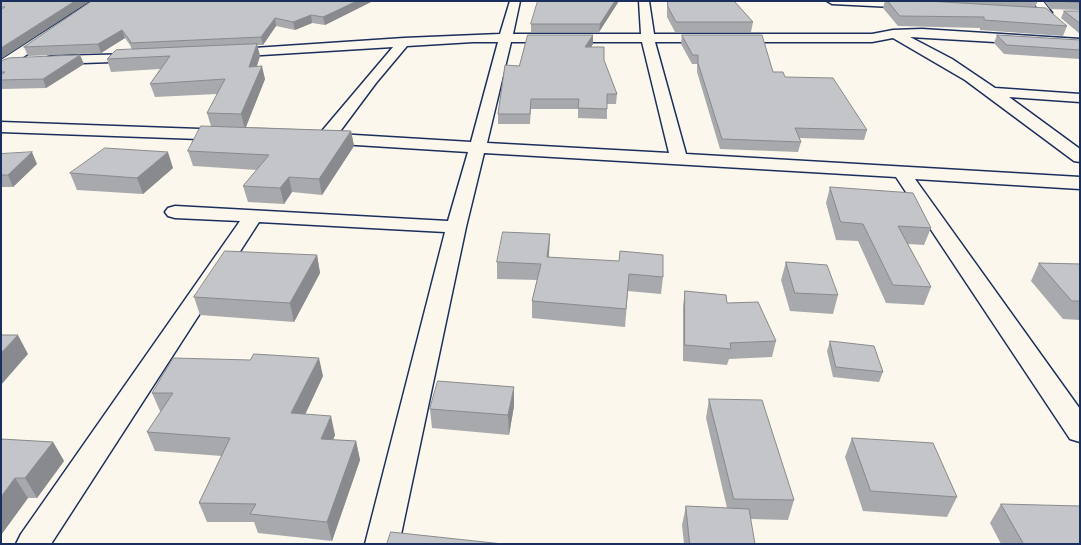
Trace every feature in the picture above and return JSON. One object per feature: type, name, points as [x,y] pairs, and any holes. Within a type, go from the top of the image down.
[{"type":"street","points":[[5,64],[99,1]]},
{"type":"street","points":[[382,544],[456,227],[515,1]]},
{"type":"street","points":[[644,1],[648,39],[679,159]]},
{"type":"street","points":[[832,1],[925,6]]},
{"type":"street","points":[[1038,1],[1046,13]]},
{"type":"street","points":[[1016,11],[1046,13],[1060,21],[1080,43]]},
{"type":"street","points":[[893,34],[943,58],[995,92],[1039,128],[1080,157]]},
{"type":"street","points":[[219,54],[505,37],[648,39],[872,38],[893,34],[922,34],[1080,43]]},
{"type":"street","points":[[404,42],[318,138],[901,171],[1080,183]]},
{"type":"street","points":[[5,64],[36,60],[150,57]]},
{"type":"street","points":[[995,92],[1080,98]]},
{"type":"street","points":[[1,127],[247,135]]},
{"type":"street","points":[[901,171],[1080,431]]},
{"type":"street","points":[[175,212],[456,227]]},
{"type":"street","points":[[33,544],[253,217]]},
{"type":"building","points":[[1,1],[75,1],[1,48],[1,9],[5,7],[1,7]]},
{"type":"building","points":[[92,1],[357,1],[323,17],[311,15],[293,22],[275,18],[261,37],[130,43],[131,42],[122,30],[98,44],[24,47]]},
{"type":"building","points":[[538,1],[615,1],[600,24],[531,24]]},
{"type":"building","points":[[668,1],[734,1],[753,22],[676,22],[668,7]]},
{"type":"building","points":[[888,1],[927,1],[1046,8],[1067,26],[984,20],[984,17],[900,16]]},
{"type":"building","points":[[1053,1],[1080,1],[1080,2]]},
{"type":"building","points":[[1064,11],[1080,11],[1080,23]]},
{"type":"building","points":[[528,35],[593,35],[585,47],[604,47],[604,60],[617,94],[607,94],[607,109],[578,108],[579,99],[531,99],[530,114],[498,114],[505,65],[519,66]]},
{"type":"building","points":[[682,35],[762,35],[773,72],[783,72],[785,77],[833,78],[867,130],[795,128],[801,142],[722,139],[698,63],[698,55],[693,55]]},
{"type":"building","points":[[997,35],[1080,40],[1080,50],[1007,45]]},
{"type":"building","points":[[257,44],[249,67],[262,66],[241,114],[207,113],[225,79],[150,84],[170,56],[107,59],[116,50]]},
{"type":"building","points":[[80,55],[43,79],[1,80],[1,75],[5,72],[1,72],[1,61],[9,58]]},
{"type":"building","points":[[201,126],[351,131],[319,179],[289,177],[280,188],[243,186],[269,155],[188,151]]},
{"type":"building","points":[[105,148],[168,152],[137,178],[70,173]]},
{"type":"building","points":[[32,152],[8,175],[1,175],[1,154]]},
{"type":"building","points":[[830,187],[913,193],[931,228],[898,226],[931,287],[893,285],[863,224],[841,222]]},
{"type":"building","points":[[503,232],[550,234],[547,257],[619,261],[620,251],[663,255],[663,277],[629,274],[626,309],[532,301],[541,264],[497,262]]},
{"type":"building","points":[[225,251],[317,255],[290,303],[194,297]]},
{"type":"building","points":[[786,262],[827,265],[838,295],[795,293]]},
{"type":"building","points":[[1039,263],[1080,264],[1080,301],[1072,301]]},
{"type":"building","points":[[685,291],[726,295],[727,303],[758,302],[776,341],[730,343],[731,349],[685,345]]},
{"type":"building","points":[[1,335],[18,335],[1,353]]},
{"type":"building","points":[[830,341],[874,346],[883,372],[836,367]]},
{"type":"building","points":[[254,354],[319,358],[291,413],[331,416],[321,439],[356,441],[327,522],[250,514],[256,504],[199,503],[230,438],[147,432],[173,393],[152,393],[173,358],[250,360]]},
{"type":"building","points":[[438,381],[514,387],[508,415],[430,409]]},
{"type":"building","points":[[709,399],[762,400],[794,500],[734,499]]},
{"type":"building","points":[[852,438],[933,443],[957,497],[871,491]]},
{"type":"building","points":[[1,439],[53,442],[25,478],[15,478],[1,497]]},
{"type":"building","points":[[1001,504],[1080,506],[1080,544],[1024,544]]},
{"type":"building","points":[[686,506],[749,509],[755,544],[690,544]]},
{"type":"building","points":[[391,532],[503,544],[387,544]]}]
